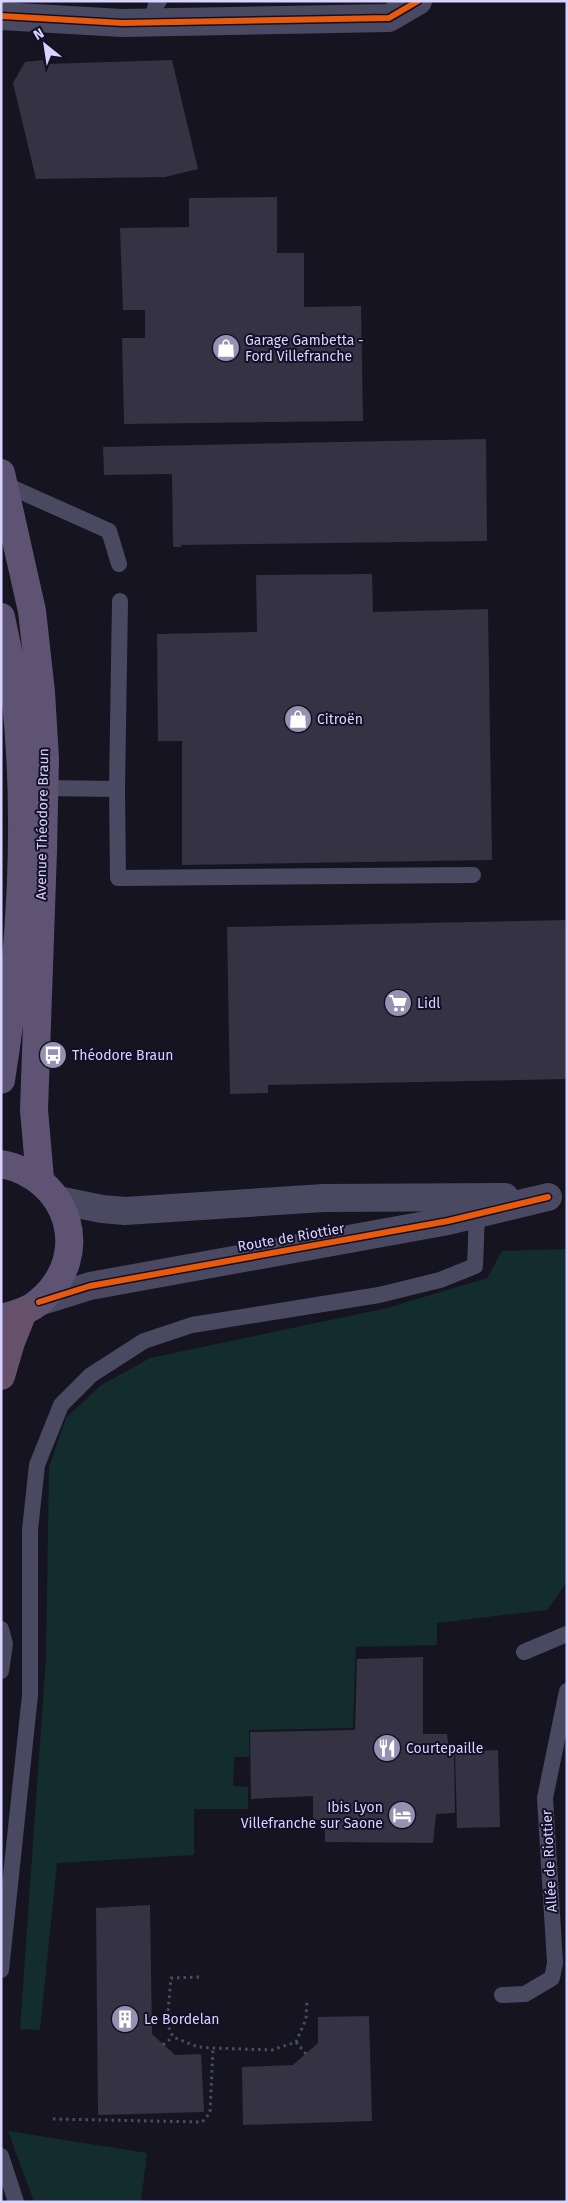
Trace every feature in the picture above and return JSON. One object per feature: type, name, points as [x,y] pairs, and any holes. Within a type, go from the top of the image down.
[{"type":"highway","points":[[1,1376],[21,1310]]},
{"type":"main road","name":"Avenue Théodore Braun","points":[[2,478],[32,611],[41,692],[44,788],[34,1110],[40,1179]]},
{"type":"main road","name":"Avenue Théodore Braun","points":[[1,617],[15,690],[20,749],[22,836],[16,955],[7,1043],[1,1080]]},
{"type":"main road","points":[[1,1164],[28,1172],[40,1179],[58,1200],[67,1221],[70,1243],[66,1266],[55,1286],[21,1310]]},
{"type":"street","points":[[1,16],[122,23],[156,12],[389,18],[418,1]]},
{"type":"street","name":"Route de Riottier","points":[[58,1200],[102,1209],[125,1211],[324,1198],[461,1196],[557,1198]]},
{"type":"street","name":"Route de Riottier","points":[[21,1310],[90,1286],[438,1223],[477,1213],[557,1198]]},
{"type":"lane","points":[[2,478],[108,531],[119,564]]},
{"type":"lane","points":[[120,602],[117,789],[118,878],[472,875]]},
{"type":"lane","points":[[44,788],[117,789]]},
{"type":"lane","points":[[1,1970],[30,1695],[30,1530],[37,1465],[60,1405],[91,1375],[144,1340],[192,1326],[379,1295],[440,1280],[475,1266],[477,1213]]},
{"type":"lane","points":[[1,1629],[5,1644],[1,1671]]},
{"type":"lane","points":[[524,1652],[567,1634]]},
{"type":"lane","name":"Allée de Riottier","points":[[502,1995],[525,1994],[552,1978],[555,1962],[545,1798],[567,1691]]},
{"type":"lane","points":[[1,2156],[16,2202]]},
{"type":"path","points":[[199,1977],[171,1978],[167,2023],[173,2037],[198,2047],[272,2050],[296,2042],[306,2019],[307,2000]]},
{"type":"path","points":[[164,2044],[173,2037]]},
{"type":"path","points":[[296,2042],[306,2054]]},
{"type":"path","points":[[53,2119],[202,2122],[210,2113],[213,2048]]},
{"type":"green space","points":[[567,1249],[567,1582],[547,1610],[437,1623],[437,1645],[356,1647],[353,1728],[249,1730],[249,1757],[234,1757],[233,1786],[248,1787],[248,1809],[194,1809],[194,1855],[57,1863],[40,2030],[20,2029],[46,1657],[49,1467],[66,1418],[100,1386],[150,1358],[387,1308],[487,1278],[502,1251]]},
{"type":"green space","points":[[8,2131],[147,2153],[141,2202],[34,2202]]},
{"type":"building","points":[[43,60],[44,64],[172,60],[198,169],[165,177],[36,179],[13,83],[25,62]]},
{"type":"building","points":[[277,197],[277,253],[304,253],[304,307],[361,306],[363,421],[124,424],[122,338],[145,338],[145,310],[123,310],[120,228],[189,227],[189,198]]},
{"type":"building","points":[[486,439],[487,541],[181,545],[181,547],[173,547],[172,474],[104,475],[103,447]]},
{"type":"building","points":[[372,574],[373,612],[488,609],[492,860],[182,865],[182,741],[158,741],[157,634],[257,632],[256,575]]},
{"type":"building","name":"Lidl","points":[[567,920],[567,1079],[268,1085],[268,1093],[230,1094],[227,927]]},
{"type":"building","points":[[423,1657],[423,1734],[447,1734],[449,1749],[454,1749],[455,1813],[436,1814],[433,1843],[325,1842],[325,1820],[313,1820],[313,1796],[251,1799],[250,1732],[355,1730],[357,1659]]},
{"type":"building","points":[[498,1750],[500,1827],[457,1828],[455,1752]]},
{"type":"building","name":"Le Bordelan","points":[[150,1905],[152,2034],[175,2055],[201,2054],[204,2112],[98,2115],[96,1908]]},
{"type":"building","points":[[369,2016],[372,2121],[243,2125],[242,2067],[293,2065],[318,2043],[318,2017]]},
{"type":"cycle path","points":[[1,16],[122,23],[389,18],[418,1]]},
{"type":"cycle path","points":[[39,1302],[90,1286],[448,1221],[548,1197]]},
{"type":"place","name":"Garage Gambetta - Ford Villefranche","points":[[226,348]]},
{"type":"place","name":"Citroën","points":[[298,719]]},
{"type":"place","name":"Lidl","points":[[398,1003]]},
{"type":"place","name":"Théodore Braun","points":[[53,1055]]},
{"type":"place","name":"Courtepaille","points":[[387,1748]]},
{"type":"place","name":"Ibis Lyon Villefranche sur Saone","points":[[402,1815]]},
{"type":"place","name":"Le Bordelan","points":[[125,2019]]}]
